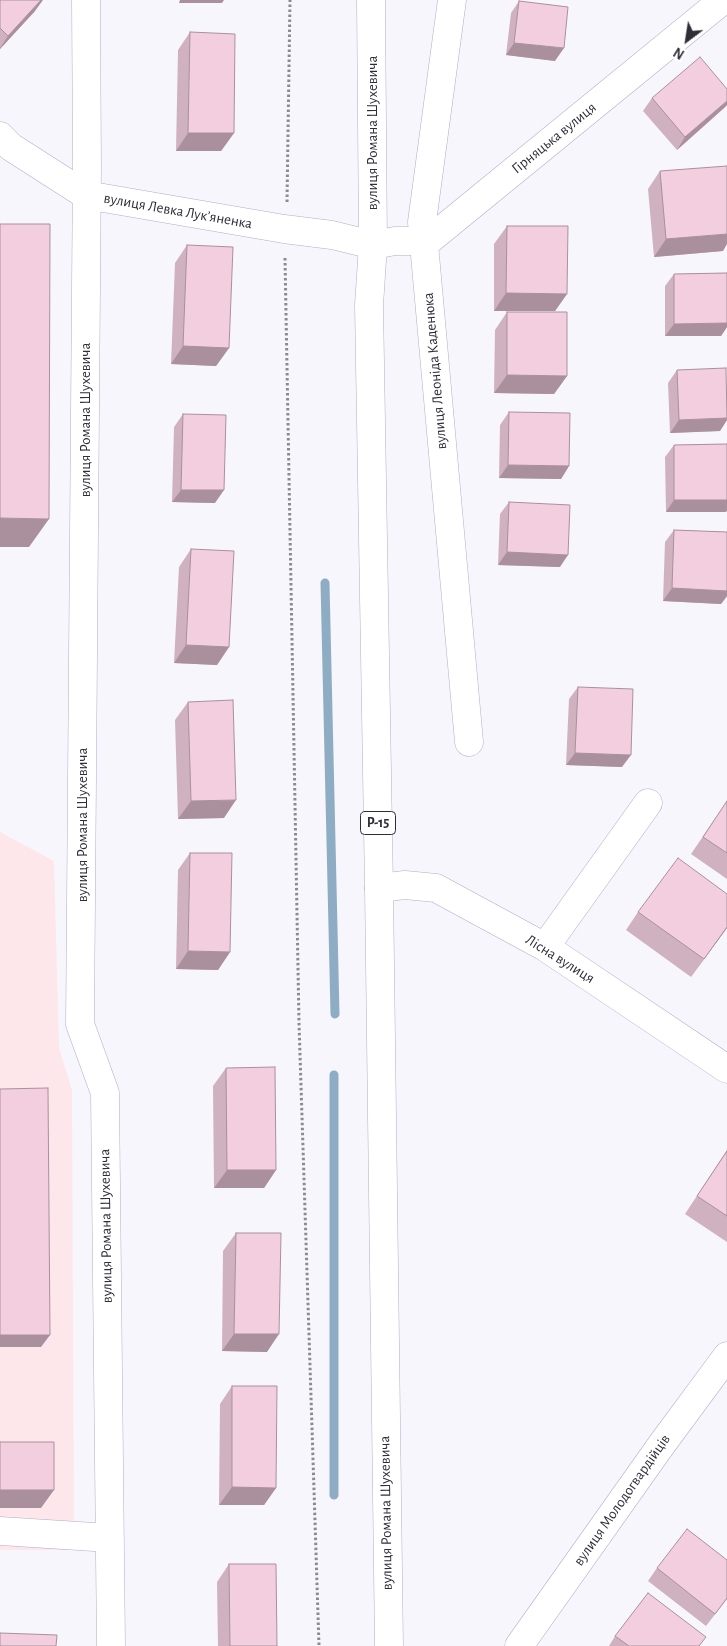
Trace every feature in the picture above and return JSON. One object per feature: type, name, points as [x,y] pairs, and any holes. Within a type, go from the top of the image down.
[{"type":"street","name":"вулиця Романа Шухевича","points":[[86,0],[80,1024],[105,1093],[112,1646]]},
{"type":"street","name":"вулиця Романа Шухевича","points":[[371,0],[373,244],[369,305],[379,888],[388,1646]]},
{"type":"street","name":"вулиця Леоніда Каденюка","points":[[452,0],[422,222],[469,742]]},
{"type":"street","name":"Гірняцька вулиця","points":[[423,241],[428,240],[703,8],[724,0]]},
{"type":"street","name":"вулиця Левка Лукʼяненка","points":[[0,136],[11,146],[86,195],[284,229],[332,235],[373,244]]},
{"type":"street","points":[[373,244],[423,241]]},
{"type":"street","points":[[545,948],[648,803]]},
{"type":"street","name":"Лісна вулиця","points":[[379,888],[405,886],[436,888],[545,948],[727,1069]]},
{"type":"street","name":"вулиця Молодогвардійців","points":[[519,1646],[662,1444],[727,1356]]},
{"type":"street","points":[[0,1530],[110,1538]]},
{"type":"path","points":[[290,0],[287,208],[284,229],[298,1013],[319,1646]]},
{"type":"shaded area","points":[[0,832],[54,861],[59,1048],[72,1090],[74,1550],[0,1550]]},
{"type":"building","points":[[0,0],[41,0],[8,36],[0,28]]},
{"type":"building","points":[[519,1],[568,7],[564,48],[514,43]]},
{"type":"building","points":[[190,32],[235,34],[234,133],[188,133]]},
{"type":"building","points":[[700,57],[727,89],[727,101],[685,137],[652,98]]},
{"type":"building","points":[[727,166],[727,234],[666,239],[660,171]]},
{"type":"building","points":[[0,224],[50,224],[49,519],[0,518]]},
{"type":"building","points":[[507,226],[568,226],[567,294],[506,293]]},
{"type":"building","points":[[187,245],[233,247],[229,348],[183,346]]},
{"type":"building","points":[[727,273],[727,323],[674,324],[674,274]]},
{"type":"building","points":[[507,312],[567,312],[567,376],[507,375]]},
{"type":"building","points":[[726,368],[727,418],[679,420],[677,370]]},
{"type":"building","points":[[509,412],[570,413],[569,466],[508,465]]},
{"type":"building","points":[[183,414],[226,415],[224,490],[181,490]]},
{"type":"building","points":[[727,444],[727,500],[674,500],[674,445]]},
{"type":"building","points":[[509,502],[570,505],[568,555],[507,552]]},
{"type":"building","points":[[674,530],[727,532],[727,591],[672,588]]},
{"type":"building","points":[[191,549],[234,551],[229,647],[186,645]]},
{"type":"building","points":[[578,687],[633,689],[631,755],[575,753]]},
{"type":"building","points":[[233,700],[236,800],[191,801],[188,702]]},
{"type":"building","points":[[727,801],[727,853],[703,837]]},
{"type":"building","points":[[190,853],[232,853],[230,952],[188,951]]},
{"type":"building","points":[[678,858],[727,894],[727,927],[704,959],[638,912]]},
{"type":"building","points":[[275,1067],[276,1170],[227,1170],[226,1068]]},
{"type":"building","points":[[48,1088],[50,1335],[0,1335],[0,1089]]},
{"type":"building","points":[[727,1151],[727,1216],[697,1196]]},
{"type":"building","points":[[236,1233],[281,1233],[279,1334],[234,1334]]},
{"type":"building","points":[[232,1386],[277,1386],[276,1488],[232,1487]]},
{"type":"building","points":[[0,1442],[54,1442],[54,1490],[0,1490]]},
{"type":"building","points":[[687,1529],[727,1560],[727,1598],[715,1614],[657,1568]]},
{"type":"building","points":[[229,1564],[276,1564],[277,1646],[230,1646]]},
{"type":"building","points":[[648,1593],[706,1637],[699,1646],[629,1646],[615,1636]]},
{"type":"building","points":[[0,1633],[57,1635],[56,1646],[0,1646]]},
{"type":"waterway","points":[[325,583],[335,1014]]},
{"type":"waterway","points":[[334,1075],[334,1495]]}]
